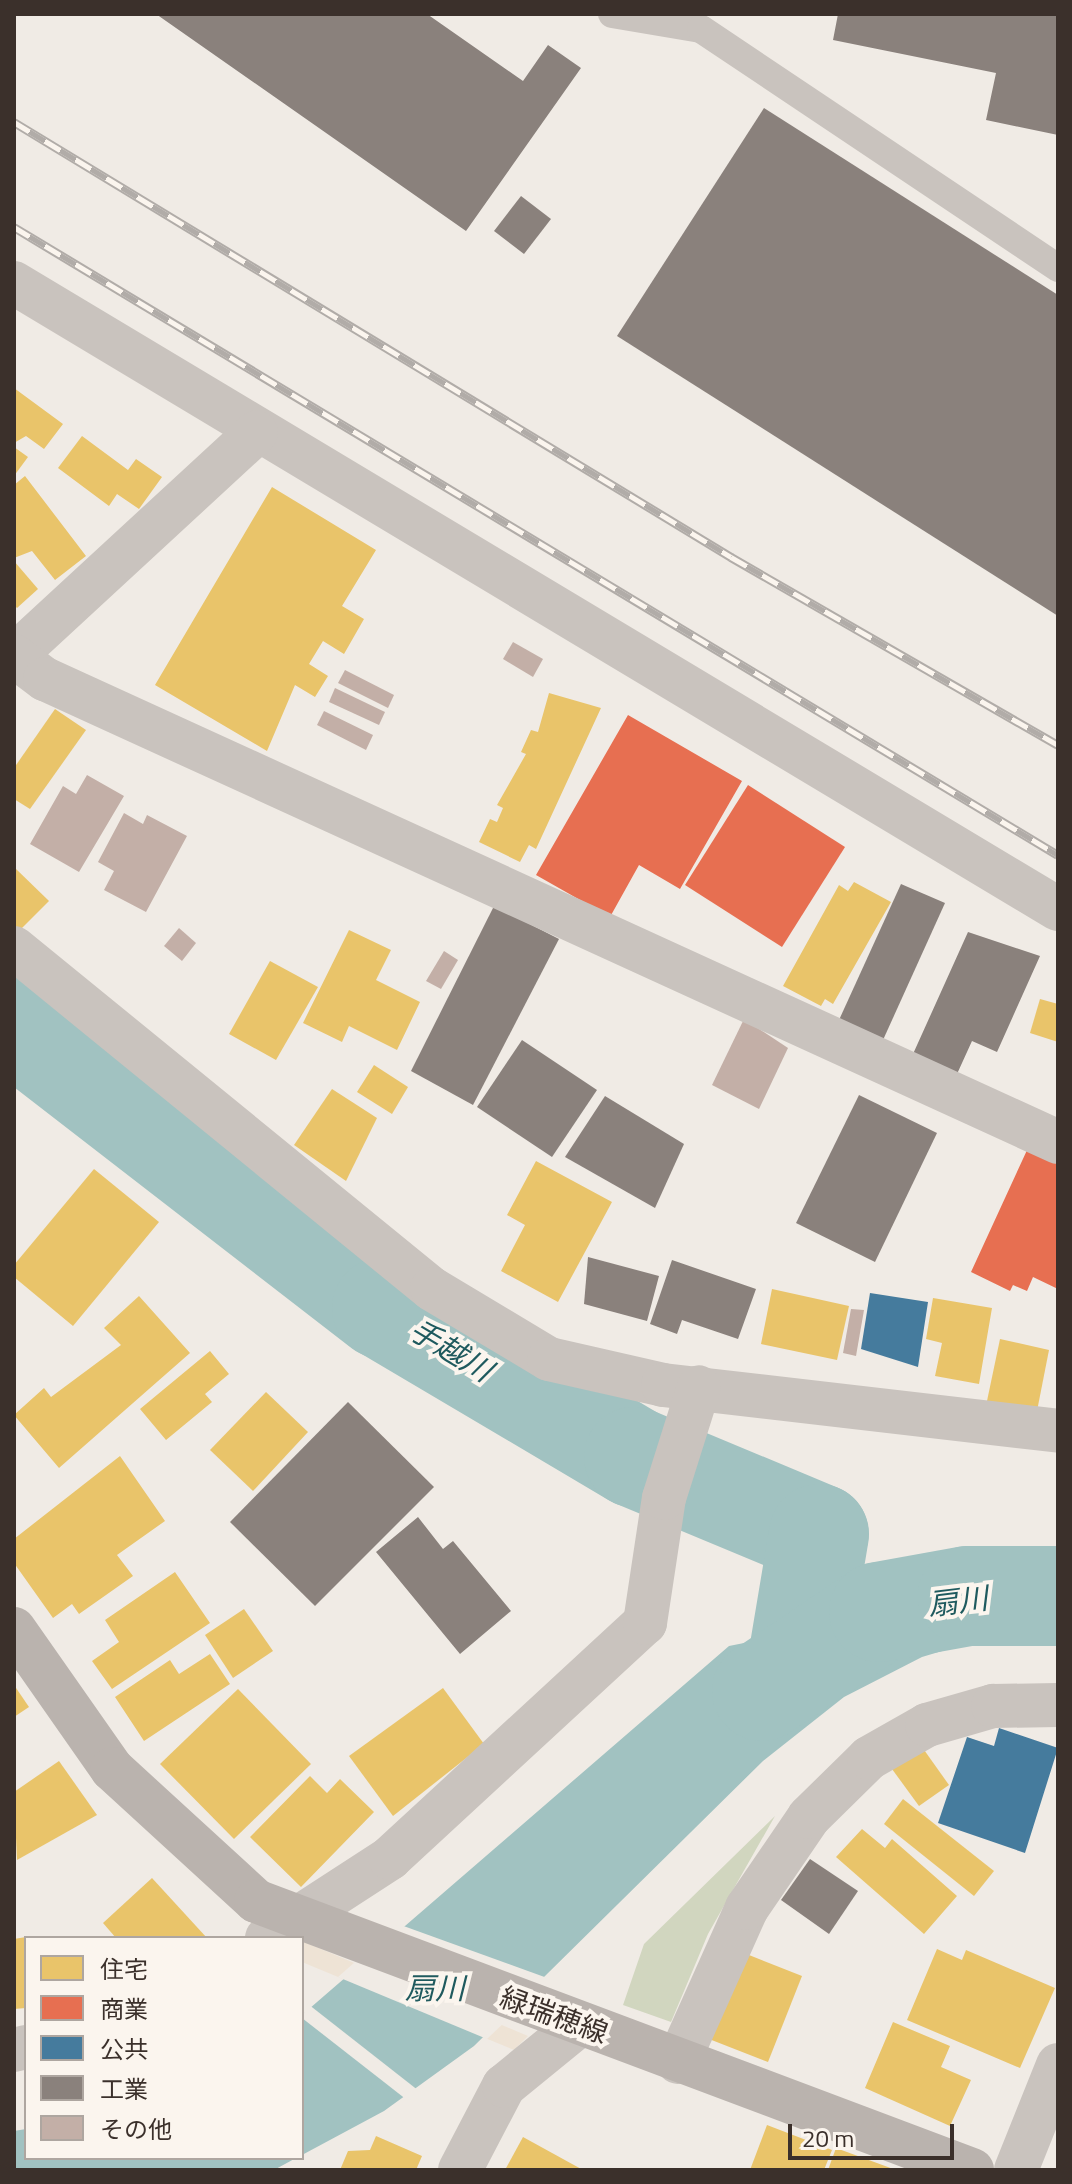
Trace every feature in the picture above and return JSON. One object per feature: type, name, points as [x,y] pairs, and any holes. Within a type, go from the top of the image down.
[{"type":"main road","name":"緑瑞穂線","points":[[14,1629],[112,1769],[256,1901],[293,1927],[565,2020],[972,2170]]},
{"type":"street","points":[[14,283],[256,433],[1058,909]]},
{"type":"street","points":[[256,433],[14,656],[45,679],[1058,1142]]},
{"type":"street","points":[[14,948],[432,1289],[549,1359],[694,1400],[1058,1431]]},
{"type":"street","points":[[293,1927],[390,1858],[645,1623],[664,1498],[694,1400]]},
{"type":"street","points":[[678,2062],[747,1908],[809,1817],[869,1758],[927,1725],[967,1714],[1058,1705]]},
{"type":"street","points":[[460,2170],[504,2086],[565,2020]]},
{"type":"street","points":[[1016,2170],[1058,2065]]},
{"type":"lane","points":[[612,14],[702,22],[1058,268]]},
{"type":"green space","points":[[775,1816],[708,1934],[671,2022],[623,2005],[644,1944]]},
{"type":"shaded area","points":[[304,1942],[528,2036],[514,2050],[304,1963]]},
{"type":"water","name":"扇川","points":[[1058,1580],[1058,1628],[1002,1633],[922,1657],[844,1697],[763,1761],[474,2046],[384,2111],[304,2154],[304,2013],[729,1646]]},
{"type":"water","points":[[24,2129],[24,2160],[292,2160],[274,2170],[14,2170],[14,2131]]},
{"type":"pier","points":[[398,1924],[550,1979],[487,2039],[338,1977]]},
{"type":"pier","points":[[308,2004],[419,2091],[407,2100],[304,2020]]},
{"type":"building: 住宅","points":[[14,388],[63,424],[44,449],[26,436],[14,443]]},
{"type":"building: 住宅","points":[[82,436],[128,470],[136,459],[162,477],[139,509],[117,494],[109,506],[58,468]]},
{"type":"building: 住宅","points":[[14,447],[28,457],[14,476]]},
{"type":"building: 住宅","points":[[25,476],[86,556],[55,580],[32,551],[14,558],[14,485]]},
{"type":"building: 住宅","points":[[272,487],[376,550],[342,606],[364,619],[344,654],[323,641],[309,664],[328,676],[315,697],[295,685],[267,751],[155,685]]},
{"type":"building: 住宅","points":[[14,561],[38,589],[17,608],[14,605]]},
{"type":"building: 住宅","points":[[549,693],[601,708],[536,849],[529,845],[520,862],[479,842],[490,819],[497,822],[503,808],[497,805],[526,754],[521,752],[531,730],[538,732]]},
{"type":"building: 住宅","points":[[55,709],[86,730],[30,809],[14,799],[14,768]]},
{"type":"building: 住宅","points":[[14,867],[49,901],[16,934],[14,932]]},
{"type":"building: 住宅","points":[[854,882],[891,902],[833,1004],[825,999],[821,1006],[783,986],[839,885],[848,891]]},
{"type":"building: 住宅","points":[[349,930],[391,950],[376,980],[420,1002],[397,1050],[349,1026],[342,1042],[303,1023]]},
{"type":"building: 住宅","points":[[270,961],[318,987],[276,1060],[229,1034]]},
{"type":"building: 住宅","points":[[1040,999],[1058,1004],[1058,1042],[1030,1033]]},
{"type":"building: 住宅","points":[[374,1065],[408,1087],[392,1114],[357,1092]]},
{"type":"building: 住宅","points":[[332,1089],[377,1118],[346,1181],[294,1145]]},
{"type":"building: 住宅","points":[[536,1161],[612,1202],[558,1302],[501,1271],[525,1225],[507,1215]]},
{"type":"building: 住宅","points":[[94,1169],[159,1222],[73,1326],[14,1277],[14,1265]]},
{"type":"building: 住宅","points":[[772,1289],[849,1306],[837,1360],[761,1344]]},
{"type":"building: 住宅","points":[[139,1296],[190,1353],[59,1468],[14,1415],[44,1388],[51,1397],[121,1345],[104,1328]]},
{"type":"building: 住宅","points":[[933,1298],[992,1308],[979,1384],[935,1376],[942,1343],[926,1339]]},
{"type":"building: 住宅","points":[[1000,1339],[1049,1350],[1037,1411],[987,1401]]},
{"type":"building: 住宅","points":[[210,1351],[229,1374],[205,1394],[212,1402],[166,1440],[140,1409]]},
{"type":"building: 住宅","points":[[266,1392],[308,1432],[253,1491],[210,1450]]},
{"type":"building: 住宅","points":[[120,1456],[165,1521],[117,1555],[133,1576],[79,1614],[72,1604],[53,1618],[14,1563],[14,1539]]},
{"type":"building: 住宅","points":[[175,1572],[210,1623],[112,1689],[92,1661],[119,1642],[105,1620]]},
{"type":"building: 住宅","points":[[244,1609],[273,1651],[233,1678],[205,1635]]},
{"type":"building: 住宅","points":[[210,1654],[230,1684],[144,1741],[115,1697],[170,1660],[179,1674]]},
{"type":"building: 住宅","points":[[14,1685],[29,1707],[14,1717]]},
{"type":"building: 住宅","points":[[443,1688],[484,1744],[393,1816],[349,1756]]},
{"type":"building: 住宅","points":[[238,1689],[311,1764],[234,1839],[160,1764]]},
{"type":"building: 住宅","points":[[922,1747],[949,1785],[919,1806],[892,1769]]},
{"type":"building: 住宅","points":[[59,1761],[97,1815],[17,1860],[14,1792]]},
{"type":"building: 住宅","points":[[310,1776],[327,1793],[340,1779],[374,1812],[301,1887],[250,1837]]},
{"type":"building: 住宅","points":[[903,1799],[994,1871],[974,1896],[884,1824]]},
{"type":"building: 住宅","points":[[862,1829],[885,1848],[892,1839],[957,1896],[924,1934],[836,1857]]},
{"type":"building: 住宅","points":[[152,1878],[205,1936],[114,1936],[103,1923]]},
{"type":"building: 住宅","points":[[24,1937],[24,2008],[14,2009],[14,1939]]},
{"type":"building: 住宅","points":[[937,1949],[962,1960],[966,1950],[1055,1988],[1020,2068],[907,2020]]},
{"type":"building: 住宅","points":[[744,1953],[802,1976],[768,2062],[709,2039]]},
{"type":"building: 住宅","points":[[893,2022],[950,2046],[941,2067],[971,2080],[950,2126],[865,2088]]},
{"type":"building: 住宅","points":[[767,2125],[832,2150],[824,2170],[750,2170]]},
{"type":"building: 住宅","points":[[376,2136],[422,2156],[416,2170],[340,2170],[348,2151],[370,2150]]},
{"type":"building: 住宅","points":[[523,2137],[583,2170],[505,2170]]},
{"type":"building: 住宅","points":[[836,2148],[896,2170],[828,2170]]},
{"type":"building: 商業","points":[[628,715],[742,781],[680,889],[639,865],[610,917],[536,875]]},
{"type":"building: 商業","points":[[748,785],[845,847],[782,947],[685,885]]},
{"type":"building: 商業","points":[[1028,1148],[1058,1162],[1058,1289],[1033,1277],[1027,1291],[1013,1285],[1010,1291],[971,1272]]},
{"type":"building: 公共","points":[[870,1293],[928,1302],[918,1367],[861,1349]]},
{"type":"building: 公共","points":[[999,1728],[1058,1748],[1025,1853],[938,1823],[967,1737],[994,1746]]},
{"type":"building: 工業","points":[[156,14],[427,14],[523,81],[548,45],[581,68],[466,231]]},
{"type":"building: 工業","points":[[838,14],[1058,14],[1058,135],[986,120],[996,73],[833,40]]},
{"type":"building: 工業","points":[[764,108],[1058,295],[1058,616],[617,336]]},
{"type":"building: 工業","points":[[521,196],[551,219],[524,254],[494,231]]},
{"type":"building: 工業","points":[[901,884],[945,903],[883,1040],[839,1020]]},
{"type":"building: 工業","points":[[494,906],[559,939],[473,1105],[411,1071]]},
{"type":"building: 工業","points":[[968,932],[1040,956],[997,1052],[972,1041],[957,1074],[913,1054]]},
{"type":"building: 工業","points":[[522,1040],[597,1090],[552,1157],[477,1107]]},
{"type":"building: 工業","points":[[859,1095],[937,1133],[875,1262],[796,1223]]},
{"type":"building: 工業","points":[[605,1096],[684,1144],[655,1208],[565,1157]]},
{"type":"building: 工業","points":[[588,1257],[659,1276],[647,1321],[584,1304]]},
{"type":"building: 工業","points":[[672,1260],[756,1289],[738,1339],[682,1320],[677,1334],[650,1324]]},
{"type":"building: 工業","points":[[348,1402],[434,1487],[315,1606],[230,1522]]},
{"type":"building: 工業","points":[[418,1517],[443,1549],[453,1541],[511,1611],[460,1654],[376,1552]]},
{"type":"building: 工業","points":[[810,1859],[858,1891],[829,1934],[781,1900]]},
{"type":"building: その他","points":[[513,642],[543,659],[533,677],[503,659]]},
{"type":"building: その他","points":[[345,670],[394,695],[388,708],[338,683]]},
{"type":"building: その他","points":[[335,688],[385,712],[379,725],[329,702]]},
{"type":"building: その他","points":[[324,711],[373,735],[366,750],[317,725]]},
{"type":"building: その他","points":[[87,775],[124,796],[79,872],[30,844],[63,786],[76,794]]},
{"type":"building: その他","points":[[124,813],[143,824],[147,815],[187,836],[146,912],[104,890],[114,871],[98,862]]},
{"type":"building: その他","points":[[179,928],[196,943],[182,961],[164,946]]},
{"type":"building: その他","points":[[444,951],[458,960],[441,989],[426,981]]},
{"type":"building: その他","points":[[744,1019],[788,1048],[759,1109],[712,1085]]},
{"type":"building: その他","points":[[851,1309],[864,1310],[856,1356],[843,1353]]},
{"type":"waterway","name":"手越川","points":[[14,1024],[382,1308],[634,1457],[819,1534],[797,1666]]},
{"type":"waterway","name":"扇川","points":[[762,1691],[879,1612],[968,1596],[1058,1596]]},
{"type":"railway","points":[[14,122],[731,557],[1058,745]]},
{"type":"railway","points":[[14,227],[1058,855]]}]
